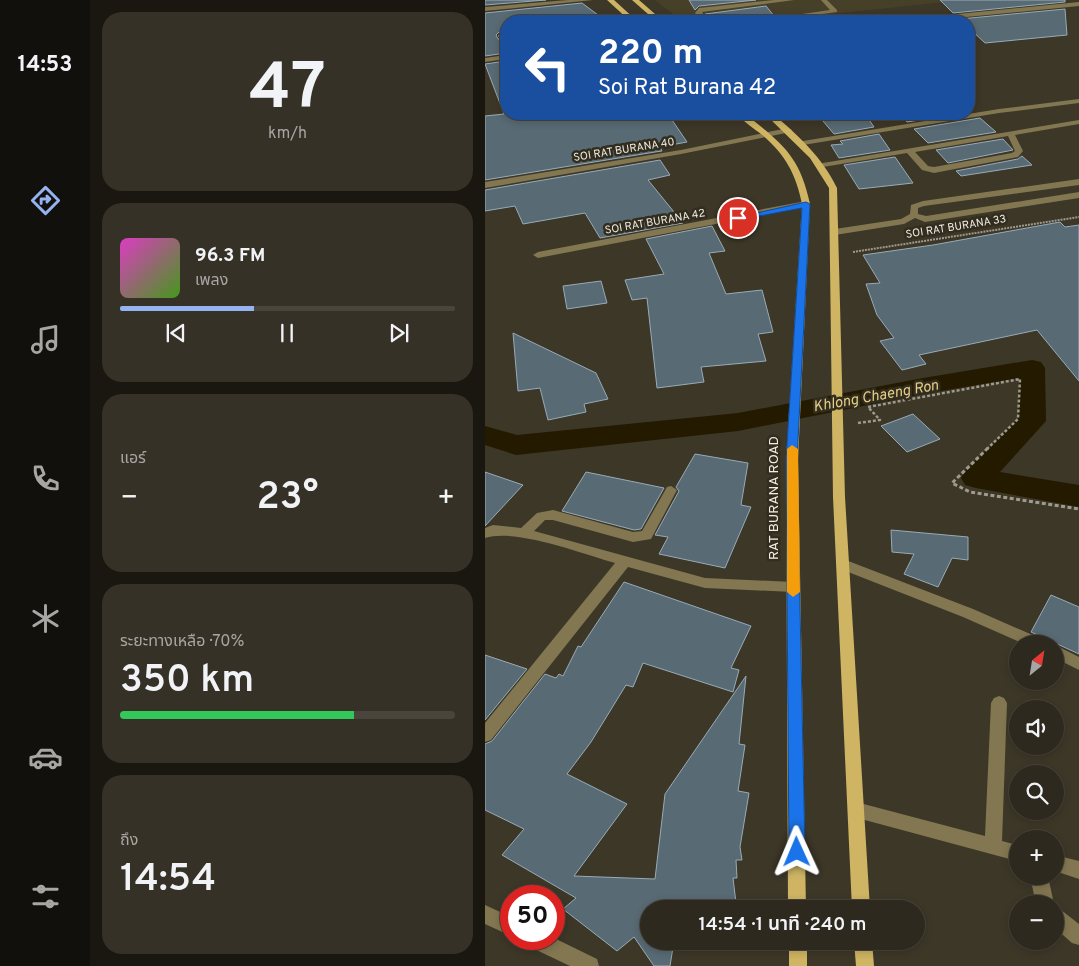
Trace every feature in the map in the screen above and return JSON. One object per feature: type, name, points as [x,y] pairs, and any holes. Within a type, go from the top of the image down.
[{"type":"main road","points":[[610,0],[627,15]]},
{"type":"main road","points":[[635,0],[653,15]]},
{"type":"main road","name":"RAT BURANA ROAD","points":[[748,120],[786,152],[803,181],[806,204],[798,328],[792,497],[797,900]]},
{"type":"main road","points":[[776,120],[806,146],[823,165],[833,188],[835,232],[834,329],[839,497],[861,900]]},
{"type":"main road","points":[[786,152],[806,146]]},
{"type":"main road","points":[[798,950],[798,966]]},
{"type":"main road","points":[[864,950],[865,966]]},
{"type":"street","points":[[485,9],[530,3],[590,0]]},
{"type":"street","points":[[699,15],[697,12],[699,10],[791,0]]},
{"type":"street","points":[[803,15],[835,11],[824,0]]},
{"type":"street","points":[[968,15],[1079,4]]},
{"type":"street","points":[[485,60],[500,58]]},
{"type":"street","points":[[975,115],[1079,102]]},
{"type":"street","points":[[806,146],[949,120]]},
{"type":"street","points":[[823,165],[1079,122]]},
{"type":"street","name":"SOI RAT BURANA 40","points":[[485,184],[681,152],[788,130]]},
{"type":"street","points":[[909,151],[925,168],[934,170],[1015,156],[1019,151],[1011,133]]},
{"type":"street","points":[[835,232],[905,221],[914,215],[915,207],[923,204],[1079,182]]},
{"type":"street","points":[[914,215],[925,219],[1079,196]]},
{"type":"street","name":"SOI RAT BURANA 42","points":[[538,255],[806,204]]},
{"type":"street","points":[[524,533],[542,516],[553,515],[633,537],[646,536],[671,490]]},
{"type":"street","points":[[485,532],[493,530],[524,533],[705,583],[793,587]]},
{"type":"street","points":[[485,735],[625,562]]},
{"type":"street","points":[[843,564],[1018,635]]},
{"type":"street","points":[[1064,656],[1079,664]]},
{"type":"street","points":[[993,846],[999,703]]},
{"type":"street","points":[[856,810],[1009,851]]},
{"type":"street","points":[[1064,866],[1079,870]]},
{"type":"street","points":[[485,914],[500,922]]},
{"type":"street","points":[[1064,924],[1079,936]]},
{"type":"street","points":[[557,950],[590,966]]},
{"type":"path","name":"SOI RAT BURANA 33","points":[[835,255],[1079,217]]},
{"type":"path","points":[[837,426],[880,420],[867,407],[1020,379],[1018,419],[951,483],[970,492],[1079,509]]},
{"type":"shaded area","points":[[655,0],[964,0],[820,15],[674,15]]},
{"type":"building","points":[[485,0],[546,0],[485,5]]},
{"type":"building","points":[[689,0],[756,0],[699,6],[695,10]]},
{"type":"building","points":[[940,0],[1065,0],[1065,2],[953,13]]},
{"type":"building","points":[[582,3],[598,15],[500,15],[500,32],[496,35],[500,39],[500,54],[485,56],[485,13]]},
{"type":"building","points":[[766,6],[773,15],[706,15]]},
{"type":"building","points":[[1065,9],[1067,35],[985,43],[975,34],[975,18]]},
{"type":"building","points":[[500,62],[500,103],[485,64]]},
{"type":"building","points":[[500,114],[500,120],[672,120],[687,142],[660,147],[662,151],[485,180],[485,116]]},
{"type":"building","points":[[980,118],[996,132],[928,143],[914,129],[975,120]]},
{"type":"building","points":[[822,120],[869,120],[874,127],[834,134]]},
{"type":"building","points":[[879,134],[890,150],[839,158],[831,145],[843,144],[840,141]]},
{"type":"building","points":[[1003,139],[1013,150],[948,163],[936,150]]},
{"type":"building","points":[[1022,156],[1032,165],[961,176],[956,171],[1018,159]]},
{"type":"building","points":[[895,157],[913,183],[859,189],[844,165]]},
{"type":"building","points":[[660,160],[670,175],[648,180],[683,223],[600,238],[585,213],[523,224],[515,206],[485,211],[485,190]]},
{"type":"building","points":[[1060,222],[1065,227],[1079,225],[1079,381],[1037,330],[919,355],[926,364],[902,370],[880,341],[894,338],[877,315],[866,284],[880,283],[863,255],[933,245]]},
{"type":"building","points":[[712,226],[725,251],[709,253],[726,294],[762,290],[773,332],[758,334],[766,361],[701,367],[704,382],[657,388],[647,298],[632,300],[625,280],[664,274],[646,239]]},
{"type":"building","points":[[601,281],[607,303],[567,309],[563,286]]},
{"type":"building","points":[[513,333],[596,373],[608,399],[584,404],[586,412],[548,420],[540,388],[518,391]]},
{"type":"building","points":[[913,414],[940,439],[907,452],[881,426]]},
{"type":"building","points":[[695,454],[748,463],[741,505],[751,507],[725,568],[659,554],[668,537],[655,535],[679,491],[676,487]]},
{"type":"building","points":[[485,472],[523,485],[485,526]]},
{"type":"building","points":[[586,472],[664,488],[641,529],[634,530],[562,511]]},
{"type":"building","points":[[891,530],[968,537],[968,560],[952,558],[938,587],[904,574],[914,554],[892,552]]},
{"type":"building","points":[[624,582],[751,626],[731,668],[739,670],[733,692],[643,663],[633,687],[626,685],[591,742],[567,774],[627,804],[574,876],[655,879],[665,794],[746,676],[739,744],[745,745],[738,791],[749,793],[740,847],[742,860],[736,860],[737,878],[733,878],[736,900],[640,900],[640,946],[634,937],[617,951],[565,911],[565,907],[576,898],[565,892],[565,885],[554,885],[502,855],[524,829],[485,810],[485,744],[492,741],[545,674],[556,678],[559,674],[563,676],[578,646],[581,647]]},
{"type":"building","points":[[1051,595],[1079,607],[1079,654],[1064,647],[1064,635],[1038,635],[1031,632]]},
{"type":"building","points":[[485,655],[527,669],[485,720]]},
{"type":"building","points":[[643,950],[673,950],[670,966],[654,966]]},
{"type":"waterway","name":"Khlong Chaeng Ron","points":[[485,435],[516,445],[738,422],[923,386],[1032,368],[1032,421],[976,478],[1079,496]]},
{"type":"slow traffic","points":[[792,449],[793,592]]},
{"type":"route","points":[[738,218],[806,204],[802,245],[792,460],[797,852]]}]
